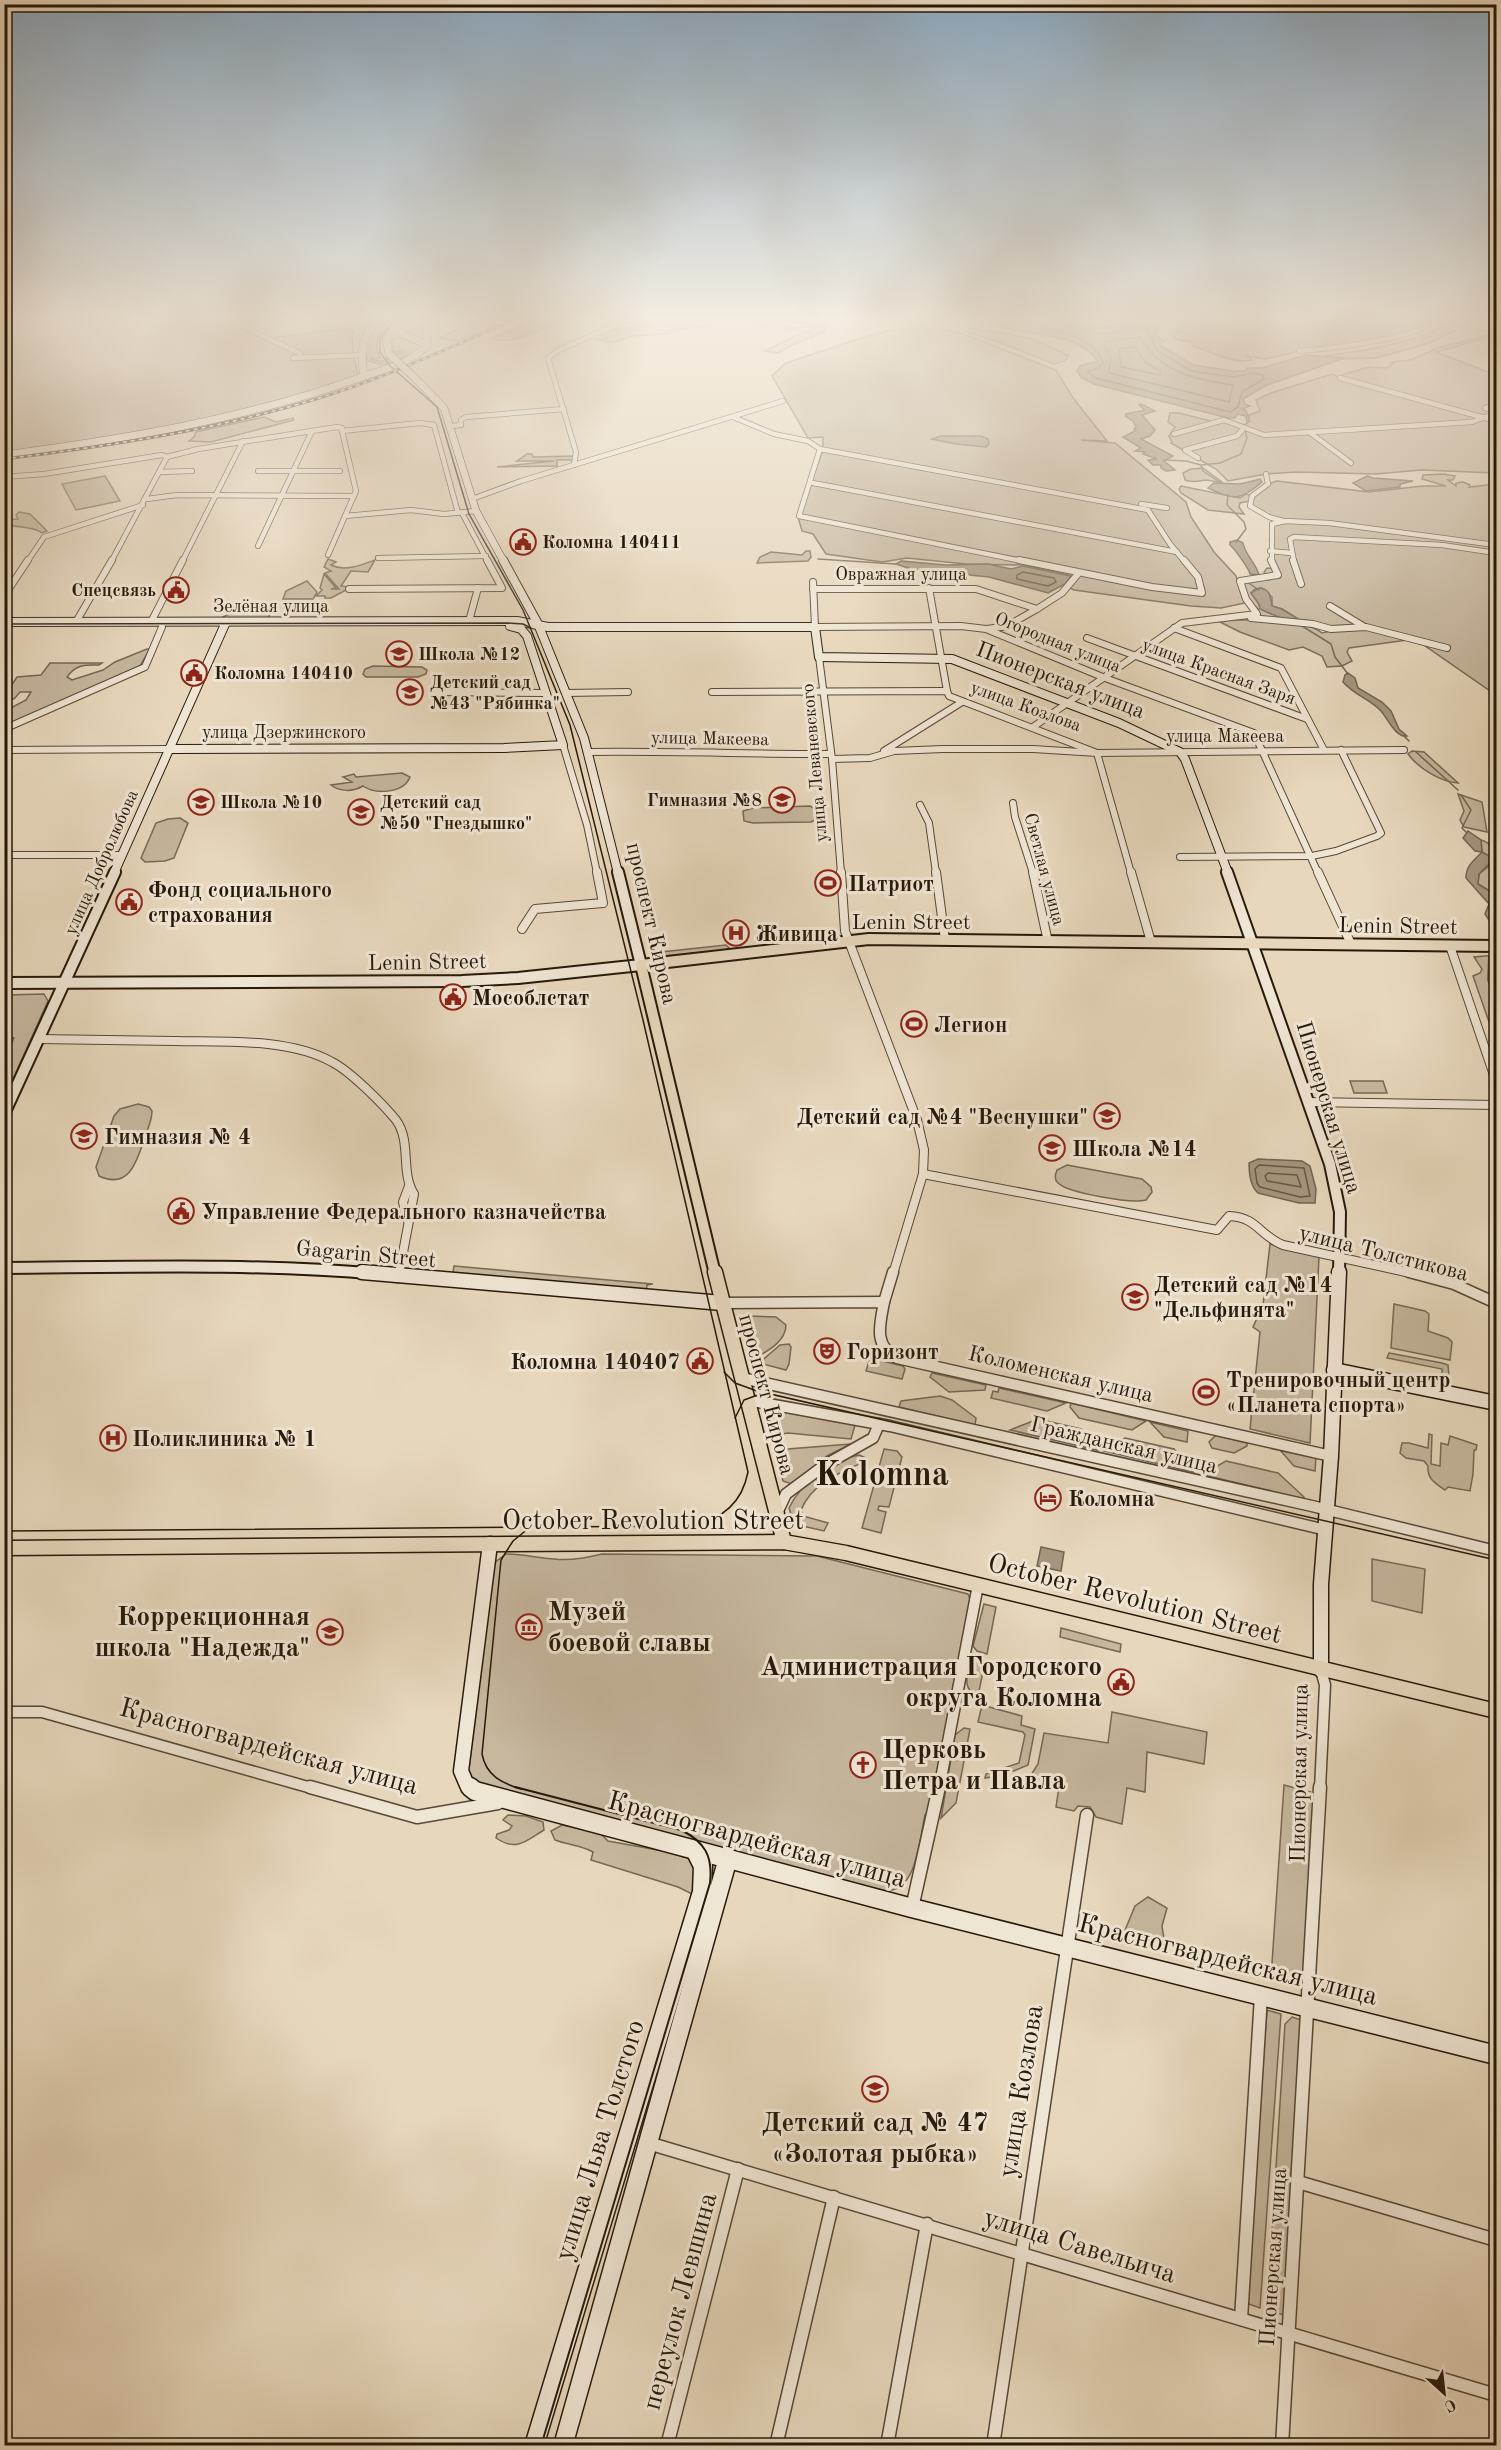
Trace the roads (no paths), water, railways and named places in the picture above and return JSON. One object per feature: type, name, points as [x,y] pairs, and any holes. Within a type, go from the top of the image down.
[{"type":"main road","name":"Lenin Street","points":[[641,965],[848,940],[1497,946]]},
{"type":"main road","name":"проспект Кирова","points":[[641,965],[722,1303],[784,1542]]},
{"type":"main road","name":"October Revolution Street","points":[[4,1548],[784,1542],[846,1553],[1497,1711]]},
{"type":"street","points":[[4,455],[157,432]]},
{"type":"street","points":[[4,477],[44,474],[165,456],[303,432]]},
{"type":"street","points":[[258,546],[311,432]]},
{"type":"street","points":[[328,555],[356,491],[342,432]]},
{"type":"street","points":[[350,589],[502,588],[460,513],[436,432]]},
{"type":"street","name":"проспект Кирова","points":[[453,432],[476,511],[538,624],[589,752],[641,965]]},
{"type":"street","points":[[571,432],[576,452],[574,465]]},
{"type":"street","points":[[472,499],[494,489],[682,432]]},
{"type":"street","points":[[770,432],[1167,508]]},
{"type":"street","points":[[1174,434],[1180,432]]},
{"type":"street","points":[[1198,458],[1185,450],[1237,436],[1240,432]]},
{"type":"street","points":[[1252,432],[1260,435],[1304,432]]},
{"type":"street","points":[[1309,432],[1351,463]]},
{"type":"street","points":[[152,622],[243,441]]},
{"type":"street","points":[[808,441],[820,449],[1148,510],[1177,552],[1198,577],[1202,593],[1170,591],[799,516],[820,449]]},
{"type":"street","points":[[76,622],[145,502],[165,456]]},
{"type":"street","points":[[159,472],[192,471]]},
{"type":"street","points":[[258,471],[340,471]]},
{"type":"street","points":[[1266,474],[1268,484],[1252,496],[1250,506],[1269,517],[1285,521],[1366,527],[1497,545]]},
{"type":"street","points":[[813,483],[1177,552]]},
{"type":"street","points":[[4,596],[44,537],[145,502],[177,495],[354,496]]},
{"type":"street","points":[[345,516],[411,510],[418,513],[476,511]]},
{"type":"street","points":[[1250,618],[1257,614],[1246,599],[1240,581],[1266,579],[1278,575],[1270,558],[1272,524],[1285,521]]},
{"type":"street","points":[[1300,584],[1291,553],[1290,539],[1294,537],[1442,545],[1497,553]]},
{"type":"street","points":[[1270,551],[1291,553]]},
{"type":"street","points":[[378,558],[486,556]]},
{"type":"street","points":[[986,629],[1007,626],[1037,609],[1062,592],[1078,573]]},
{"type":"street","name":"Овражная улица","points":[[813,585],[976,589],[1037,609]]},
{"type":"street","name":"улица Леваневского","points":[[813,585],[814,627],[831,756],[842,914],[848,940],[917,1120],[924,1150],[923,1174],[884,1302]]},
{"type":"street","points":[[469,621],[478,588]]},
{"type":"street","points":[[929,588],[947,691]]},
{"type":"street","points":[[1330,606],[1366,627],[1447,648]]},
{"type":"street","points":[[1034,727],[1174,628],[1193,620],[1250,618],[1331,628],[1366,627]]},
{"type":"street","name":"Зелёная улица","points":[[4,627],[162,627],[469,621],[517,621],[538,624]]},
{"type":"street","name":"Зелёная улица","points":[[4,622],[514,627],[520,628],[526,634],[537,660],[546,693]]},
{"type":"street","name":"улица Добролюбова","points":[[4,1114],[66,982],[225,624]]},
{"type":"street","name":"Огородная улица","points":[[538,624],[548,627],[975,627],[986,629],[1105,678],[1254,734],[1351,944]]},
{"type":"street","points":[[4,729],[145,667],[162,627]]},
{"type":"street","points":[[1174,628],[1281,668],[1307,719]]},
{"type":"street","name":"улица Красная Заря","points":[[1087,638],[1133,656],[1171,667],[1307,719],[1324,750]]},
{"type":"street","name":"Пионерская улица","points":[[819,657],[941,657],[972,666],[1068,702],[1143,733],[1180,752],[1185,759],[1254,943],[1330,1164],[1340,1212],[1340,1259],[1331,1456],[1321,1584],[1321,1670],[1325,1686],[1324,1727],[1282,2445]]},
{"type":"street","name":"улица Козлова","points":[[712,692],[947,691],[949,696],[962,702],[1034,727],[1098,753],[1151,942]]},
{"type":"street","points":[[436,692],[628,692]]},
{"type":"street","points":[[522,929],[535,909],[603,903],[586,825],[546,693]]},
{"type":"street","points":[[876,756],[962,702]]},
{"type":"street","name":"улица Дзержинского","points":[[4,750],[504,748],[563,745]]},
{"type":"street","name":"улица Макеева","points":[[589,752],[708,751],[746,754],[876,756],[894,751],[943,748],[1033,749],[1098,753],[1404,750]]},
{"type":"street","points":[[1180,857],[1312,856],[1336,851],[1377,836],[1381,833],[1341,750]]},
{"type":"street","name":"Светлая улица","points":[[1014,803],[1015,817],[1036,881],[1048,942]]},
{"type":"street","points":[[920,805],[929,823],[945,940]]},
{"type":"street","points":[[4,855],[122,855]]},
{"type":"street","points":[[1450,946],[1497,1082]]},
{"type":"street","name":"Lenin Street","points":[[4,983],[469,981],[641,965]]},
{"type":"street","points":[[38,1038],[257,1042],[309,1053],[333,1062],[380,1102],[397,1122],[406,1148],[409,1186],[404,1194],[402,1208],[407,1219],[398,1277]]},
{"type":"street","points":[[1308,1102],[1497,1105]]},
{"type":"street","name":"улица Толстикова","points":[[923,1174],[1217,1230],[1229,1216],[1235,1215],[1255,1222],[1279,1244],[1421,1275],[1456,1285],[1497,1303]]},
{"type":"street","name":"Gagarin Street","points":[[4,1268],[266,1267],[326,1269],[398,1277],[722,1303]]},
{"type":"street","points":[[722,1303],[884,1302]]},
{"type":"street","name":"Коломенская улица","points":[[884,1302],[879,1334],[882,1349],[897,1358],[1059,1392],[1331,1456]]},
{"type":"street","points":[[1334,1370],[1497,1403]]},
{"type":"street","name":"Гражданская улица","points":[[742,1378],[1327,1509],[1497,1551]]},
{"type":"street","name":"Гражданская улица","points":[[747,1400],[879,1424],[1326,1530]]},
{"type":"street","points":[[777,1514],[790,1491],[825,1465],[873,1438],[879,1424]]},
{"type":"street","points":[[490,1544],[461,1771],[467,1785],[475,1791],[507,1801]]},
{"type":"street","points":[[912,1908],[934,1813],[978,1585]]},
{"type":"street","name":"Красногвардейская улица","points":[[4,1712],[42,1712],[417,1817],[507,1801],[912,1908],[1262,1994],[1497,2055]]},
{"type":"street","name":"улица Козлова","points":[[993,2445],[1087,1815]]},
{"type":"street","name":"улица Льва Толстого","points":[[534,2445],[702,1892],[703,1866],[695,1850]]},
{"type":"street","name":"улица Льва Толстого","points":[[563,2445],[728,1858]]},
{"type":"street","points":[[1241,2319],[1262,1994]]},
{"type":"street","name":"улица Савельича","points":[[648,2143],[1497,2395]]},
{"type":"street","name":"переулок Левшина","points":[[667,2445],[738,2169]]},
{"type":"street","points":[[1298,2182],[1497,2240]]},
{"type":"street","points":[[776,2445],[834,2197]]},
{"type":"street","points":[[887,2445],[927,2224]]},
{"type":"water","points":[[1132,432],[1153,432],[1141,439],[1173,456],[1164,461],[1175,470],[1166,471],[1161,468],[1161,465],[1153,465],[1148,460],[1157,459],[1143,454],[1145,452],[1135,451],[1141,448],[1123,437]]},
{"type":"water","points":[[941,436],[981,436],[988,439],[989,444],[986,447],[932,439]]},
{"type":"water","points":[[1367,476],[1413,481],[1400,484],[1400,487],[1366,491],[1353,483]]},
{"type":"water","points":[[1260,479],[1262,482],[1248,493],[1236,497],[1208,488],[1214,483],[1240,484]]},
{"type":"water","points":[[1237,540],[1243,543],[1259,575],[1250,574],[1242,559],[1230,545],[1230,542]]},
{"type":"water","points":[[901,561],[946,565],[988,564],[1011,569],[1023,566],[1071,576],[1065,584],[1048,593],[989,577],[911,569],[896,564]]},
{"type":"water","points":[[1259,588],[1268,592],[1272,606],[1300,620],[1286,620],[1260,609],[1251,593]]},
{"type":"water","points":[[1348,673],[1355,678],[1358,688],[1382,702],[1391,711],[1399,729],[1407,736],[1399,734],[1377,707],[1343,682]]},
{"type":"water","points":[[1468,831],[1481,840],[1482,852],[1475,851],[1463,838]]},
{"type":"water","points":[[1482,852],[1489,856],[1491,862],[1479,874],[1478,884],[1496,895],[1496,931],[1485,914],[1489,904],[1466,878],[1469,866]]},
{"type":"water","points":[[1258,1159],[1302,1161],[1310,1166],[1316,1189],[1315,1203],[1299,1203],[1258,1193],[1252,1183],[1249,1163]]},
{"type":"water","points":[[1041,1547],[1064,1552],[1061,1571],[1037,1566]]},
{"type":"waterway","points":[[1201,465],[1220,463],[1241,454],[1247,438],[1246,432]]},
{"type":"waterway","points":[[1163,460],[1186,461],[1201,465]]},
{"type":"waterway","points":[[1201,465],[1203,471],[1221,483]]},
{"type":"waterway","points":[[1228,495],[1227,505],[1244,522],[1246,529],[1236,542]]},
{"type":"waterway","points":[[818,559],[896,564]]},
{"type":"waterway","points":[[1247,582],[1259,590]]},
{"type":"waterway","points":[[1302,626],[1331,644],[1335,657],[1348,674]]},
{"type":"waterway","points":[[1404,736],[1409,741]]},
{"type":"waterway","points":[[1416,752],[1458,790]]},
{"type":"waterway","points":[[1461,795],[1471,810],[1462,828],[1467,833]]},
{"type":"waterway","points":[[1489,957],[1488,980],[1496,1000]]},
{"type":"tram line","points":[[445,432],[469,514],[523,610],[530,628]]},
{"type":"tram line","points":[[4,624],[508,623],[523,624],[530,628]]},
{"type":"tram line","points":[[530,628],[570,725],[643,1020],[725,1373]]},
{"type":"tram line","points":[[725,1373],[735,1383],[757,1391],[1496,1560]]},
{"type":"tram line","points":[[725,1373],[735,1417]]},
{"type":"tram line","points":[[735,1417],[744,1400],[763,1393]]},
{"type":"tram line","points":[[4,1531],[693,1526],[713,1519],[730,1508],[745,1483],[748,1472],[735,1417]]},
{"type":"tram line","points":[[516,1787],[491,1773],[482,1754],[501,1560],[513,1541],[529,1528]]},
{"type":"tram line","points":[[516,1787],[681,1830],[702,1845],[706,1851],[711,1873],[710,1883],[541,2446]]},
{"type":"tram line","points":[[516,1787],[521,1789]]},
{"type":"railway","points":[[4,459],[180,432]]},
{"type":"place","name":"Коломна 140411","points":[[523,542]]},
{"type":"place","name":"Спецсвязь","points":[[176,590]]},
{"type":"place","name":"Школа №12","points":[[399,654]]},
{"type":"place","name":"Коломна 140410","points":[[194,673]]},
{"type":"place","name":"Детский сад №43 \"Рябинка\"","points":[[410,692]]},
{"type":"place","name":"Гимназия №8","points":[[782,800]]},
{"type":"place","name":"Школа №10","points":[[201,802]]},
{"type":"place","name":"Детский сад №50 \"Гнездышко\"","points":[[361,812]]},
{"type":"place","name":"Патриот","points":[[828,883]]},
{"type":"place","name":"Фонд социального страхования","points":[[129,902]]},
{"type":"place","name":"Живица","points":[[736,933]]},
{"type":"place","name":"Мособлстат","points":[[453,997]]},
{"type":"place","name":"Легион","points":[[914,1024]]},
{"type":"place","name":"Детский сад №4 \"Веснушки\"","points":[[1107,1116]]},
{"type":"place","name":"Гимназия № 4","points":[[84,1136]]},
{"type":"place","name":"Школа №14","points":[[1052,1148]]},
{"type":"place","name":"Управление Федерального казначейства","points":[[181,1211]]},
{"type":"place","name":"Детский сад №14 \"Дельфинята\"","points":[[1135,1297]]},
{"type":"place","name":"Горизонт","points":[[827,1351]]},
{"type":"place","name":"Коломна 140407","points":[[700,1361]]},
{"type":"place","name":"Тренировочный центр «Планета спорта»","points":[[1206,1392]]},
{"type":"place","name":"Поликлиника № 1","points":[[113,1438]]},
{"type":"place","name":"Коломна","points":[[1048,1498]]},
{"type":"place","name":"Музей боевой славы","points":[[529,1627]]},
{"type":"place","name":"Коррекционная школа \"Надежда\"","points":[[330,1632]]},
{"type":"place","name":"Администрация Городского округа Коломна","points":[[1121,1682]]},
{"type":"place","name":"Церковь Петра и Павла","points":[[863,1765]]},
{"type":"place","name":"Детский сад № 47 «Золотая рыбка»","points":[[875,2089]]},
{"type":"district","name":"Kolomna","points":[[882,1473]]}]
